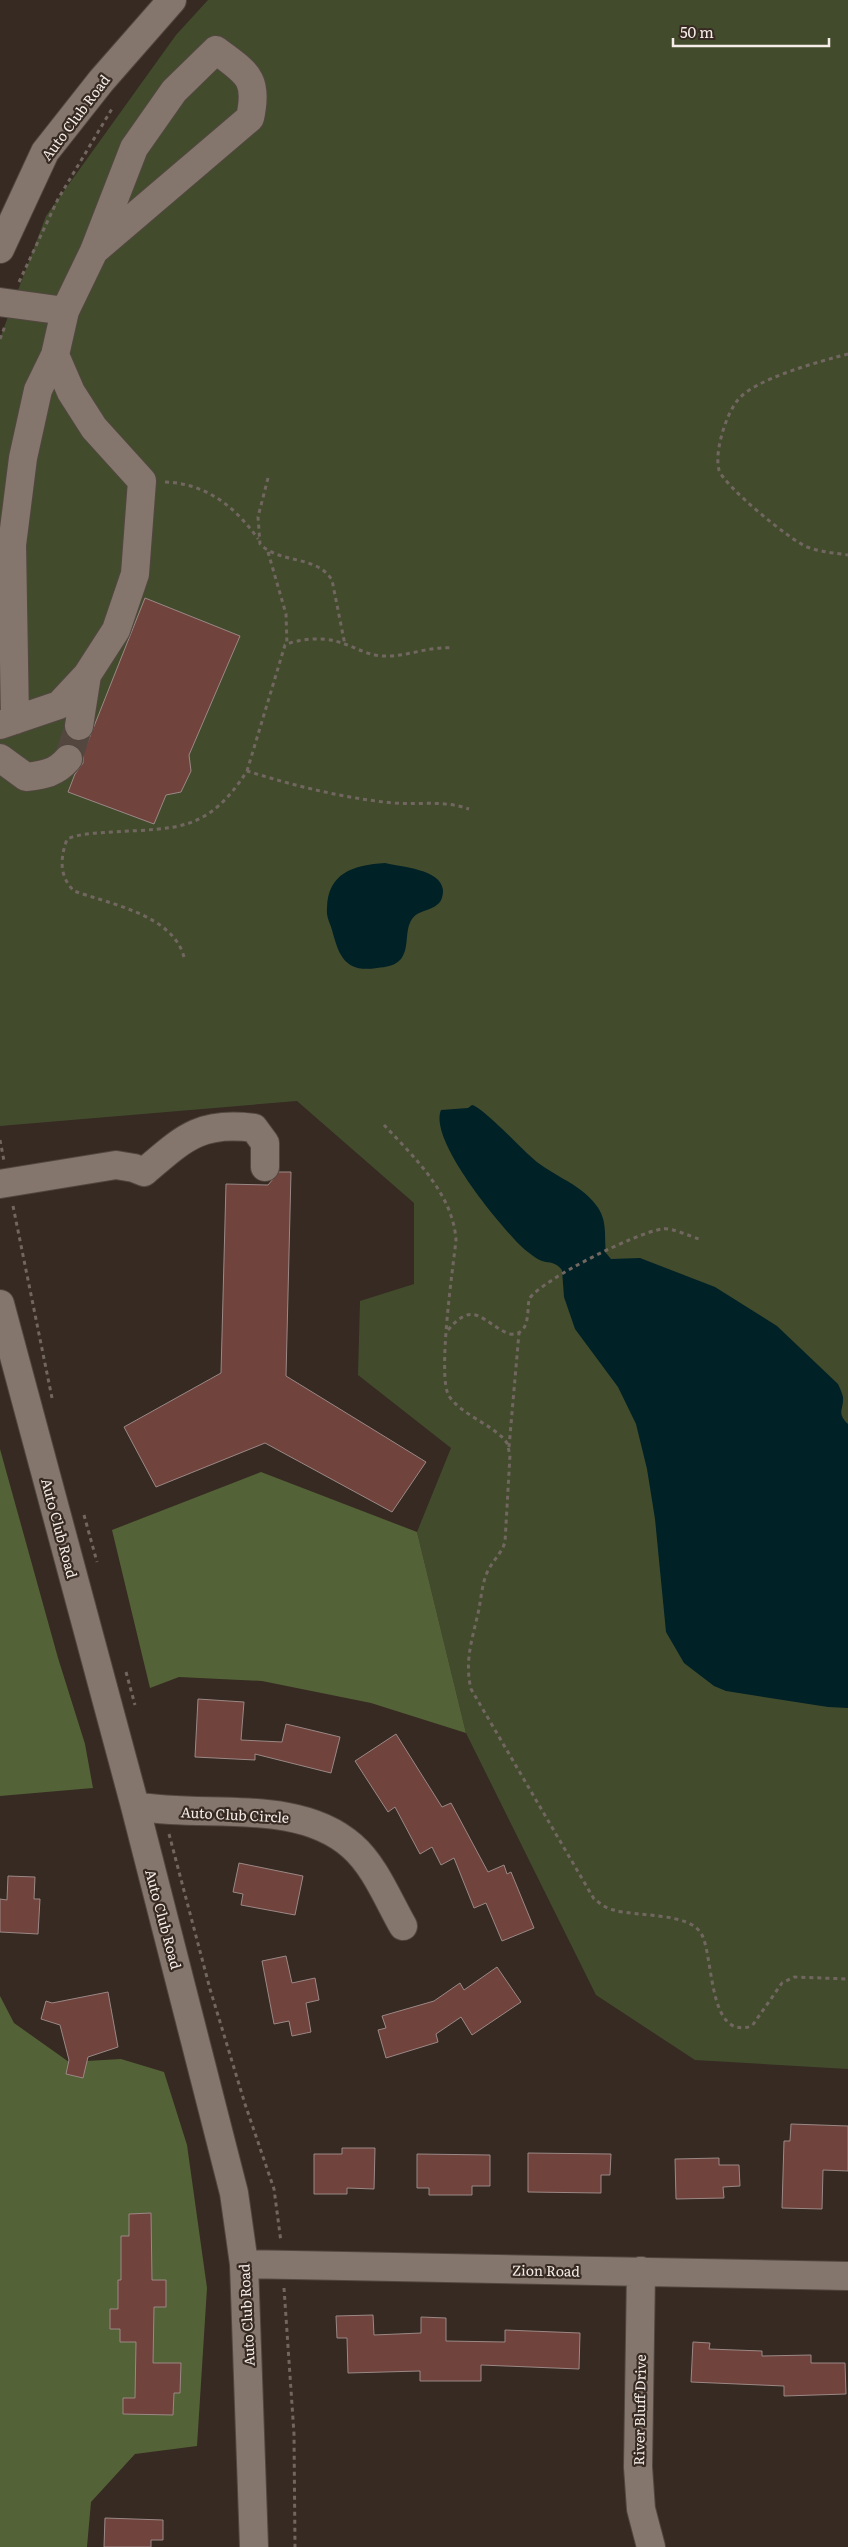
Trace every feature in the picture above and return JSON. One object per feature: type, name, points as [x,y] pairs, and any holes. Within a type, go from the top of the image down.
[{"type":"street","name":"Auto Club Road","points":[[0,249],[45,152],[101,81],[172,0]]},
{"type":"street","points":[[56,356],[71,392],[94,428],[142,481],[135,574],[116,630],[87,675],[59,705],[8,722],[13,536],[24,458],[38,390],[56,356],[64,311],[94,251],[134,148],[174,91],[216,50],[246,72],[255,95],[250,118],[94,251]]},
{"type":"street","points":[[6,302],[64,311]]},
{"type":"street","points":[[79,726],[87,675]]},
{"type":"street","points":[[0,758],[26,777],[45,775],[59,770],[68,759]]},
{"type":"street","points":[[4,1183],[116,1164],[144,1172],[184,1138],[203,1129],[233,1125],[254,1128],[265,1143],[265,1167]]},
{"type":"street","name":"Auto Club Road","points":[[0,1304],[135,1806],[234,2193],[244,2264],[254,2547]]},
{"type":"street","name":"Auto Club Circle","points":[[135,1806],[162,1811],[279,1815],[305,1819],[330,1831],[352,1846],[369,1867],[403,1926]]},
{"type":"street","name":"Zion Road","points":[[244,2264],[848,2276]]},
{"type":"street","name":"River Bluff Drive","points":[[641,2271],[638,2467],[641,2509],[651,2547]]},
{"type":"path","points":[[0,339],[6,302],[19,282],[58,199],[114,106]]},
{"type":"path","points":[[848,354],[817,362],[757,385],[738,400],[728,418],[719,454],[719,470],[729,484],[779,530],[805,546],[826,553],[848,554]]},
{"type":"path","points":[[259,540],[258,517],[268,478]]},
{"type":"path","points":[[142,481],[169,482],[209,494],[230,505],[246,521],[267,551],[286,614],[287,644],[247,771],[233,792],[218,807],[202,818],[185,826],[169,829],[86,834],[67,839],[64,848],[62,875],[74,891],[128,908],[147,918],[176,937],[184,957]]},
{"type":"path","points":[[267,551],[306,562],[329,574],[332,580],[345,646]]},
{"type":"path","points":[[287,644],[321,640],[336,641],[370,655],[382,656],[399,656],[428,649],[452,648]]},
{"type":"path","points":[[247,771],[304,788],[395,803],[453,803],[469,809]]},
{"type":"path","points":[[384,1125],[439,1190],[450,1209],[455,1223],[456,1240],[448,1331],[447,1391],[458,1405],[503,1438],[509,1451]]},
{"type":"path","points":[[0,1140],[4,1183],[52,1399]]},
{"type":"path","points":[[448,1331],[456,1320],[473,1314],[480,1315],[509,1334],[519,1333],[524,1329],[527,1321],[529,1299],[554,1276],[663,1228],[699,1239]]},
{"type":"path","points":[[519,1333],[509,1451],[505,1542],[502,1553],[486,1574],[468,1654],[467,1674],[470,1689],[566,1850],[581,1881],[594,1899],[611,1910],[644,1916],[673,1918],[697,1927],[706,1948],[718,2009],[724,2019],[733,2026],[740,2028],[752,2026],[782,1983],[794,1977],[848,1979]]},
{"type":"path","points":[[82,1508],[99,1571]]},
{"type":"path","points":[[124,1666],[137,1713]]},
{"type":"green space","points":[[208,0],[848,0],[848,2069],[695,2060],[596,1995],[466,1733],[417,1532],[451,1448],[358,1375],[360,1301],[414,1284],[414,1203],[297,1101],[0,1126],[0,338],[46,216],[176,35]]},
{"type":"green space","points":[[0,1449],[58,1658],[85,1744],[93,1788],[0,1796]]},
{"type":"green space","points":[[261,1472],[417,1532],[466,1733],[371,1703],[262,1681],[179,1677],[150,1688],[112,1530]]},
{"type":"green space","points":[[0,1996],[14,2023],[69,2062],[121,2059],[164,2072],[187,2145],[207,2288],[197,2446],[135,2454],[91,2502],[87,2547],[0,2547]]},
{"type":"water","points":[[385,863],[419,870],[435,877],[441,883],[443,890],[442,898],[435,906],[412,919],[408,929],[404,954],[399,961],[384,967],[357,968],[345,961],[337,948],[328,920],[328,896],[332,886],[344,873],[363,866]]},
{"type":"water","points":[[472,1105],[491,1119],[537,1162],[573,1184],[589,1197],[602,1216],[605,1228],[606,1253],[611,1259],[640,1258],[715,1287],[777,1326],[838,1384],[843,1397],[841,1414],[848,1424],[848,1708],[828,1707],[726,1691],[714,1686],[684,1663],[666,1632],[655,1519],[647,1469],[636,1424],[618,1387],[575,1329],[564,1297],[562,1270],[560,1267],[537,1259],[523,1248],[484,1203],[455,1161],[445,1141],[440,1124],[441,1110],[468,1108]]},
{"type":"building","points":[[145,598],[240,636],[189,755],[191,771],[181,792],[166,795],[154,824],[68,792],[75,774],[83,763],[83,754]]},
{"type":"building","points":[[279,1172],[291,1172],[286,1376],[426,1462],[392,1512],[265,1443],[156,1487],[124,1427],[221,1373],[226,1184],[268,1185]]},
{"type":"building","points":[[198,1699],[244,1702],[241,1740],[282,1742],[286,1724],[340,1737],[331,1773],[255,1754],[255,1760],[195,1757]]},
{"type":"building","points":[[396,1734],[442,1807],[451,1803],[488,1872],[504,1865],[507,1874],[511,1872],[534,1928],[502,1941],[486,1903],[474,1908],[454,1858],[441,1865],[432,1847],[420,1854],[395,1807],[388,1812],[355,1761]]},
{"type":"building","points":[[239,1863],[303,1876],[295,1915],[241,1905],[243,1894],[233,1892]]},
{"type":"building","points":[[8,1876],[35,1877],[34,1899],[40,1899],[38,1934],[0,1932],[0,1899],[7,1900]]},
{"type":"building","points":[[286,1956],[292,1983],[315,1978],[319,2000],[306,2003],[311,2032],[292,2036],[289,2021],[274,2024],[262,1961]]},
{"type":"building","points":[[497,1967],[521,2002],[472,2035],[461,2017],[436,2034],[438,2042],[386,2058],[378,2030],[386,2028],[382,2016],[434,2001],[460,1983],[464,1990]]},
{"type":"building","points":[[108,1992],[118,2047],[88,2057],[83,2078],[66,2074],[69,2060],[60,2025],[41,2019],[46,2001],[52,2003]]},
{"type":"building","points":[[791,2124],[848,2126],[848,2171],[823,2170],[822,2209],[782,2208],[784,2141],[790,2141]]},
{"type":"building","points":[[342,2148],[375,2148],[374,2189],[347,2188],[347,2194],[314,2194],[314,2154],[342,2154]]},
{"type":"building","points":[[528,2153],[611,2154],[610,2175],[601,2175],[601,2193],[528,2192]]},
{"type":"building","points":[[417,2154],[490,2155],[490,2186],[472,2186],[472,2195],[429,2195],[429,2188],[417,2188]]},
{"type":"building","points":[[719,2158],[719,2165],[739,2165],[740,2186],[723,2187],[724,2198],[676,2199],[675,2159]]},
{"type":"building","points":[[151,2213],[152,2280],[166,2280],[166,2307],[154,2307],[153,2363],[181,2363],[180,2393],[174,2393],[173,2415],[123,2414],[123,2398],[135,2398],[136,2342],[120,2342],[120,2329],[110,2329],[110,2309],[118,2309],[118,2280],[121,2280],[121,2236],[129,2236],[129,2214]]},
{"type":"building","points":[[373,2315],[374,2335],[421,2333],[421,2317],[446,2318],[446,2341],[505,2342],[505,2330],[580,2333],[579,2369],[481,2365],[481,2381],[420,2381],[420,2371],[348,2373],[347,2338],[337,2338],[336,2316]]},
{"type":"building","points":[[693,2342],[710,2343],[709,2349],[762,2351],[762,2356],[811,2355],[811,2363],[845,2363],[846,2394],[784,2396],[784,2386],[691,2382]]},
{"type":"building","points":[[105,2518],[163,2520],[163,2540],[151,2540],[151,2547],[104,2547]]},
{"type":"tunnel","points":[[68,759],[79,726]]}]
